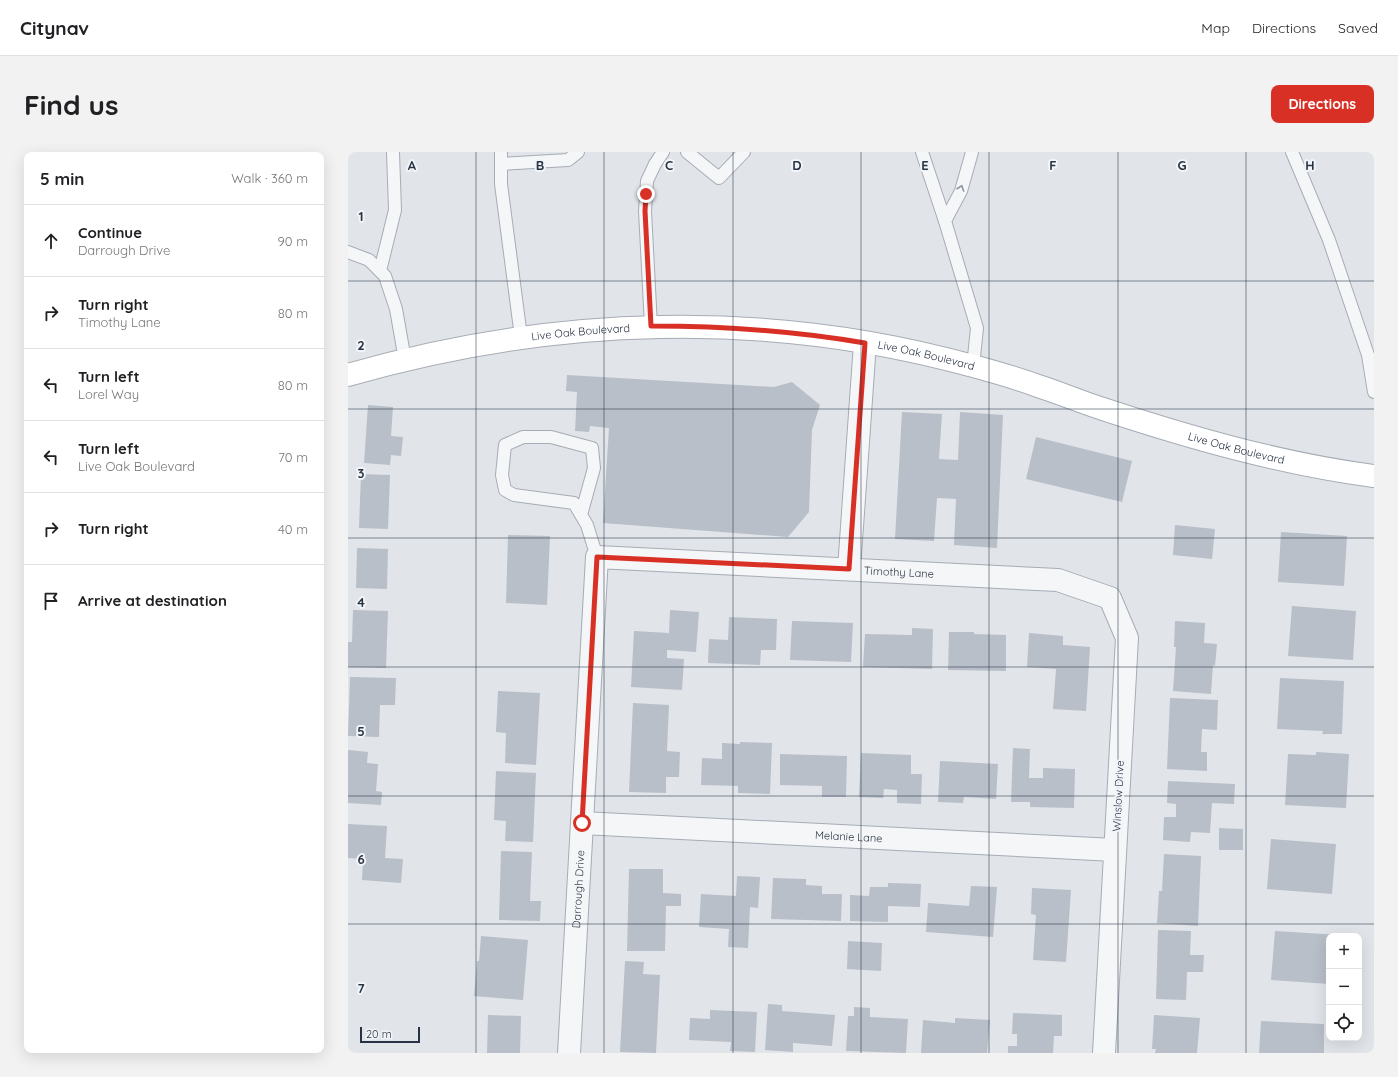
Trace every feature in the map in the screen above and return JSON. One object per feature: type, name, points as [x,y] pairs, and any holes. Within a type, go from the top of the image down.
[{"type":"main road","name":"Live Oak Boulevard","points":[[348,375],[470,345],[561,332],[651,326],[776,331],[865,343],[973,366],[1036,385],[1153,425],[1218,444],[1265,456],[1374,476]]},
{"type":"street","points":[[849,569],[865,343]]},
{"type":"street","name":"Timothy Lane","points":[[597,557],[1058,580]]},
{"type":"street","name":"Darrough Drive","points":[[569,1053],[597,557]]},
{"type":"street","name":"Winslow Drive","points":[[1058,580],[1110,598],[1127,638],[1104,1053]]},
{"type":"street","name":"Melanie Lane","points":[[582,823],[1115,850]]},
{"type":"lane","points":[[380,271],[395,210],[393,152]]},
{"type":"lane","points":[[521,337],[501,184],[501,158],[568,160],[578,152]]},
{"type":"lane","points":[[651,326],[645,206],[647,181],[655,164],[663,152]]},
{"type":"lane","points":[[687,152],[719,178],[744,152]]},
{"type":"lane","points":[[922,152],[945,221],[977,328],[973,366]]},
{"type":"lane","points":[[945,221],[961,191],[972,152]]},
{"type":"lane","points":[[1292,152],[1330,240],[1368,355],[1374,392]]},
{"type":"lane","points":[[348,252],[369,260],[385,276],[396,309],[404,360]]},
{"type":"lane","points":[[581,515],[594,468],[592,448],[551,437],[523,437],[505,445],[502,475],[505,490],[514,495],[574,503],[581,515],[587,525],[597,557]]},
{"type":"building","points":[[567,375],[774,387],[792,382],[820,405],[812,430],[809,512],[788,537],[603,523],[609,428],[590,426],[589,432],[575,431],[577,392],[566,391]]},
{"type":"building","points":[[368,405],[393,407],[391,436],[403,437],[401,456],[391,455],[390,465],[364,463]]},
{"type":"building","points":[[902,412],[942,414],[939,459],[958,460],[960,412],[1003,415],[997,548],[954,545],[956,499],[937,498],[934,541],[895,539]]},
{"type":"building","points":[[1036,437],[1132,461],[1122,502],[1026,479]]},
{"type":"building","points":[[361,474],[390,475],[388,529],[359,528]]},
{"type":"building","points":[[1175,525],[1215,529],[1212,559],[1173,555]]},
{"type":"building","points":[[1281,532],[1347,536],[1344,586],[1278,582]]},
{"type":"building","points":[[508,535],[550,536],[547,605],[506,603]]},
{"type":"building","points":[[357,548],[388,549],[387,589],[356,588]]},
{"type":"building","points":[[1292,606],[1356,611],[1353,660],[1288,656]]},
{"type":"building","points":[[353,610],[388,611],[386,668],[348,667],[348,642],[352,642]]},
{"type":"building","points":[[670,610],[699,612],[696,652],[667,650],[667,658],[684,659],[682,690],[631,687],[634,631],[669,633]]},
{"type":"building","points":[[729,617],[777,619],[776,650],[761,650],[760,665],[708,663],[709,639],[728,640]]},
{"type":"building","points":[[792,621],[853,623],[851,662],[790,660]]},
{"type":"building","points":[[1175,621],[1205,623],[1204,643],[1217,644],[1215,666],[1213,665],[1211,694],[1173,691],[1176,647],[1174,647]]},
{"type":"building","points":[[912,628],[933,629],[932,669],[863,667],[865,634],[912,635]]},
{"type":"building","points":[[949,632],[974,632],[974,634],[1006,635],[1006,671],[948,670]]},
{"type":"building","points":[[1029,633],[1063,636],[1063,645],[1090,647],[1086,711],[1053,709],[1056,669],[1027,667]]},
{"type":"building","points":[[350,677],[396,678],[395,705],[380,705],[379,737],[348,736]]},
{"type":"building","points":[[1280,678],[1344,681],[1342,734],[1322,734],[1323,731],[1277,729]]},
{"type":"building","points":[[498,691],[540,693],[536,765],[505,763],[506,733],[496,732]]},
{"type":"building","points":[[1170,698],[1218,700],[1217,730],[1202,729],[1201,752],[1207,752],[1207,771],[1167,769]]},
{"type":"building","points":[[633,703],[669,705],[667,751],[680,752],[679,777],[666,777],[666,793],[629,792]]},
{"type":"building","points":[[740,742],[772,743],[770,794],[738,793],[738,786],[701,785],[702,758],[722,759],[722,743],[740,744]]},
{"type":"building","points":[[1013,748],[1030,749],[1029,778],[1043,778],[1043,768],[1075,769],[1074,808],[1030,807],[1030,802],[1011,802]]},
{"type":"building","points":[[348,750],[368,752],[367,763],[378,764],[376,791],[382,792],[381,805],[348,803]]},
{"type":"building","points":[[1316,752],[1349,754],[1346,808],[1285,805],[1288,754],[1316,755]]},
{"type":"building","points":[[861,753],[911,755],[911,774],[922,774],[921,804],[897,803],[897,790],[884,789],[883,798],[859,797]]},
{"type":"building","points":[[780,754],[847,756],[846,797],[822,797],[822,786],[780,785]]},
{"type":"building","points":[[940,761],[998,764],[996,799],[964,797],[963,803],[938,802]]},
{"type":"building","points":[[496,771],[536,773],[533,842],[505,841],[506,821],[494,820]]},
{"type":"building","points":[[1168,781],[1235,784],[1234,804],[1212,803],[1210,833],[1191,832],[1190,842],[1163,840],[1164,817],[1176,817],[1176,804],[1167,803]]},
{"type":"building","points":[[348,824],[387,826],[385,858],[403,859],[401,883],[362,880],[363,859],[348,858]]},
{"type":"building","points":[[1219,828],[1243,829],[1243,850],[1219,850]]},
{"type":"building","points":[[1271,839],[1336,844],[1332,894],[1267,889]]},
{"type":"building","points":[[501,851],[532,852],[530,901],[541,901],[540,921],[499,920]]},
{"type":"building","points":[[1164,854],[1201,856],[1198,926],[1157,923],[1159,891],[1162,891]]},
{"type":"building","points":[[629,869],[663,869],[663,893],[681,894],[681,906],[666,906],[665,951],[627,951]]},
{"type":"building","points":[[737,876],[760,877],[758,908],[750,907],[748,948],[728,947],[729,929],[699,927],[701,894],[736,896]]},
{"type":"building","points":[[773,878],[806,879],[806,885],[822,886],[822,894],[842,894],[841,921],[771,919]]},
{"type":"building","points":[[888,883],[921,884],[920,907],[888,906],[888,922],[850,921],[850,895],[869,896],[870,887],[888,887]]},
{"type":"building","points":[[971,886],[997,887],[993,937],[926,932],[928,903],[969,906]]},
{"type":"building","points":[[1032,888],[1071,890],[1066,962],[1033,960],[1036,915],[1031,914]]},
{"type":"building","points":[[1158,930],[1191,931],[1190,955],[1204,955],[1203,972],[1187,972],[1186,1000],[1156,999]]},
{"type":"building","points":[[1275,931],[1326,934],[1326,984],[1271,980]]},
{"type":"building","points":[[481,936],[528,940],[523,1000],[474,996]]},
{"type":"building","points":[[848,941],[882,943],[881,971],[847,969]]},
{"type":"building","points":[[625,961],[644,962],[643,974],[660,975],[656,1053],[620,1052]]},
{"type":"building","points":[[768,1004],[782,1005],[782,1011],[835,1015],[832,1046],[793,1043],[793,1052],[765,1050]]},
{"type":"building","points":[[854,1007],[870,1008],[870,1017],[908,1019],[906,1053],[846,1051],[848,1016],[854,1016]]},
{"type":"building","points":[[710,1010],[757,1012],[755,1052],[730,1051],[731,1042],[689,1040],[690,1018],[710,1019]]},
{"type":"building","points":[[1013,1013],[1062,1015],[1062,1036],[1054,1036],[1053,1053],[1008,1053],[1008,1046],[1017,1046],[1017,1034],[1012,1034]]},
{"type":"building","points":[[488,1015],[521,1016],[520,1053],[487,1053]]},
{"type":"building","points":[[1154,1015],[1200,1018],[1197,1053],[1155,1053],[1156,1049],[1152,1049]]},
{"type":"building","points":[[955,1018],[990,1020],[987,1053],[921,1053],[923,1020],[955,1023]]},
{"type":"building","points":[[1261,1021],[1324,1024],[1324,1053],[1259,1053]]},
{"type":"route","points":[[582,823],[597,557],[849,569],[865,343],[776,331],[691,326],[651,326],[645,211],[646,194]]}]
